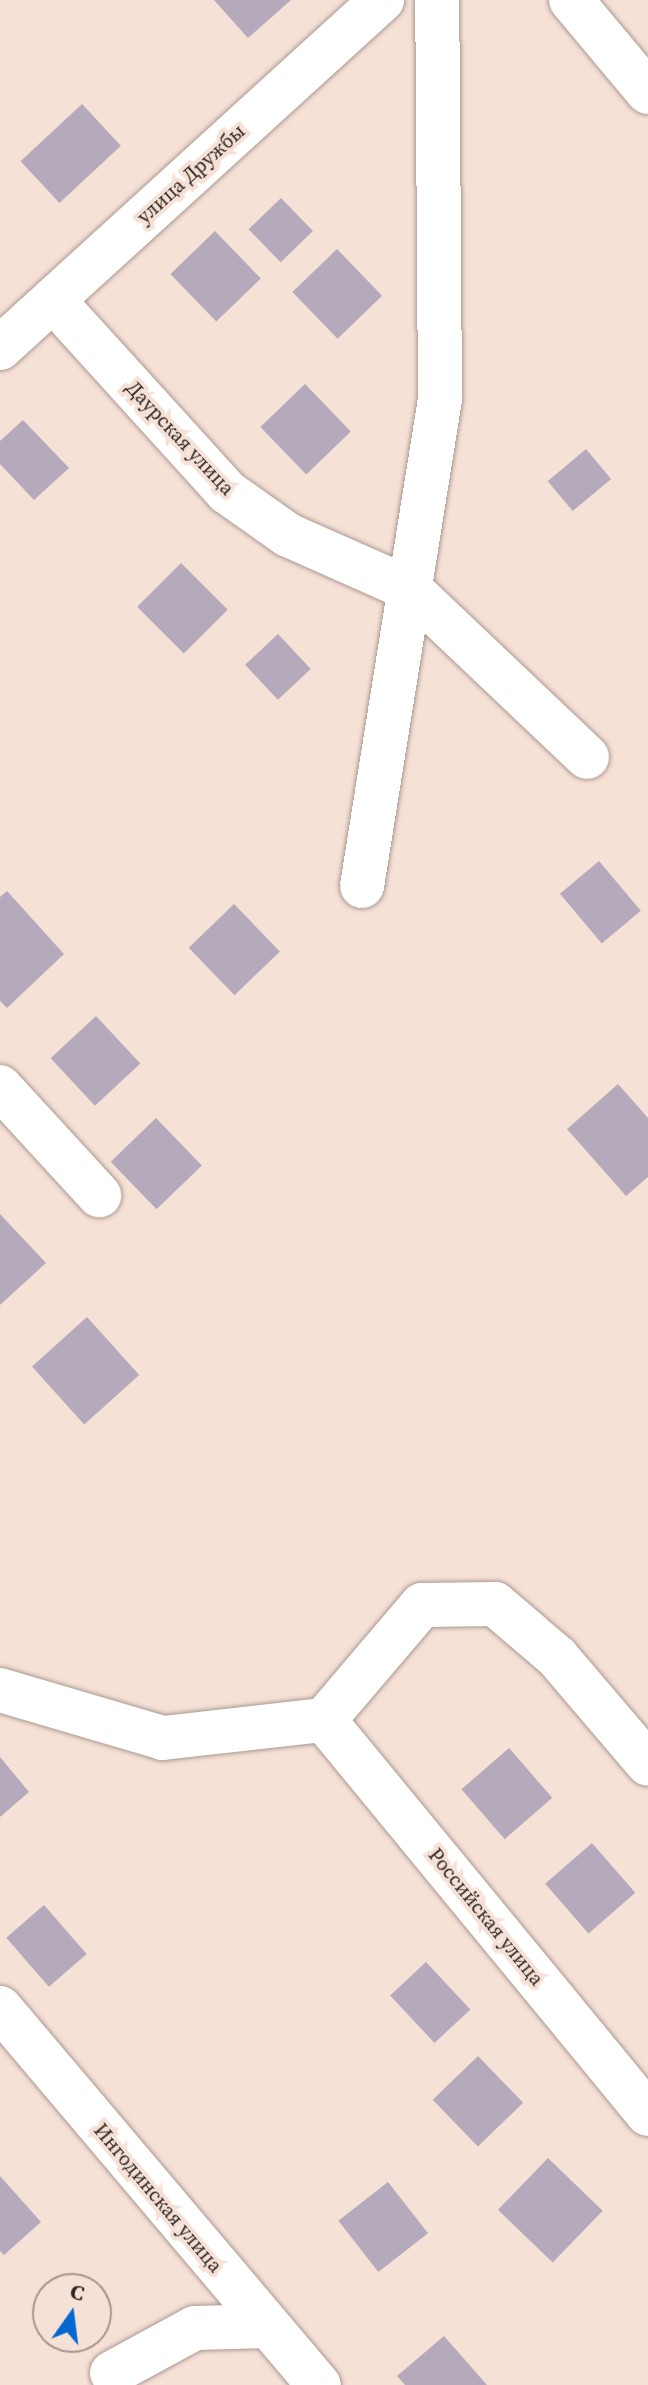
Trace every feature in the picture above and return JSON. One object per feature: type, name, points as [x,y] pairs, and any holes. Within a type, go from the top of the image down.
[{"type":"street","name":"улица Дружбы","points":[[0,348],[382,0]]},
{"type":"street","points":[[362,886],[440,399],[437,0]]},
{"type":"street","points":[[571,0],[648,92]]},
{"type":"street","name":"Даурская улица","points":[[53,300],[227,492],[288,535],[410,589],[587,757]]},
{"type":"street","points":[[0,1087],[99,1195]]},
{"type":"street","points":[[0,1690],[163,1738],[324,1720],[422,1605],[495,1604],[557,1657],[648,1764]]},
{"type":"street","name":"Российская улица","points":[[324,1720],[648,2114]]},
{"type":"street","name":"Ингодинская улица","points":[[0,2008],[319,2385]]},
{"type":"street","points":[[112,2373],[195,2328],[268,2326]]},
{"type":"building","points":[[214,0],[291,0],[248,38]]},
{"type":"building","points":[[82,104],[121,146],[59,203],[21,161]]},
{"type":"building","points":[[281,198],[313,231],[281,262],[249,229]]},
{"type":"building","points":[[215,231],[261,278],[216,322],[170,274]]},
{"type":"building","points":[[337,249],[382,296],[338,339],[292,292]]},
{"type":"building","points":[[305,384],[351,431],[306,475],[260,427]]},
{"type":"building","points":[[23,420],[69,468],[34,500],[0,464],[0,441]]},
{"type":"building","points":[[586,449],[611,479],[573,511],[548,481]]},
{"type":"building","points":[[181,563],[228,610],[184,654],[137,607]]},
{"type":"building","points":[[278,634],[311,669],[278,700],[245,665]]},
{"type":"building","points":[[599,861],[641,911],[602,944],[560,894]]},
{"type":"building","points":[[7,891],[64,954],[7,1008],[0,1001],[0,897]]},
{"type":"building","points":[[234,904],[280,951],[235,995],[189,948]]},
{"type":"building","points":[[96,1016],[140,1064],[95,1106],[51,1058]]},
{"type":"building","points":[[618,1084],[648,1118],[648,1177],[626,1196],[567,1129]]},
{"type":"building","points":[[156,1118],[202,1165],[157,1209],[111,1162]]},
{"type":"building","points":[[0,1214],[46,1263],[0,1305]]},
{"type":"building","points":[[87,1317],[139,1375],[84,1424],[32,1367]]},
{"type":"building","points":[[509,1748],[552,1798],[505,1839],[461,1789]]},
{"type":"building","points":[[0,1757],[29,1792],[0,1817]]},
{"type":"building","points":[[592,1843],[635,1893],[589,1933],[545,1884]]},
{"type":"building","points":[[44,1905],[87,1954],[49,1987],[6,1938]]},
{"type":"building","points":[[426,1962],[470,2010],[434,2043],[390,1995]]},
{"type":"building","points":[[478,2056],[523,2103],[478,2147],[433,2100]]},
{"type":"building","points":[[548,2158],[603,2211],[553,2263],[498,2210]]},
{"type":"building","points":[[0,2176],[41,2222],[4,2255],[0,2251]]},
{"type":"building","points":[[388,2182],[428,2233],[378,2272],[338,2221]]},
{"type":"building","points":[[444,2336],[487,2385],[405,2385],[397,2376]]}]
